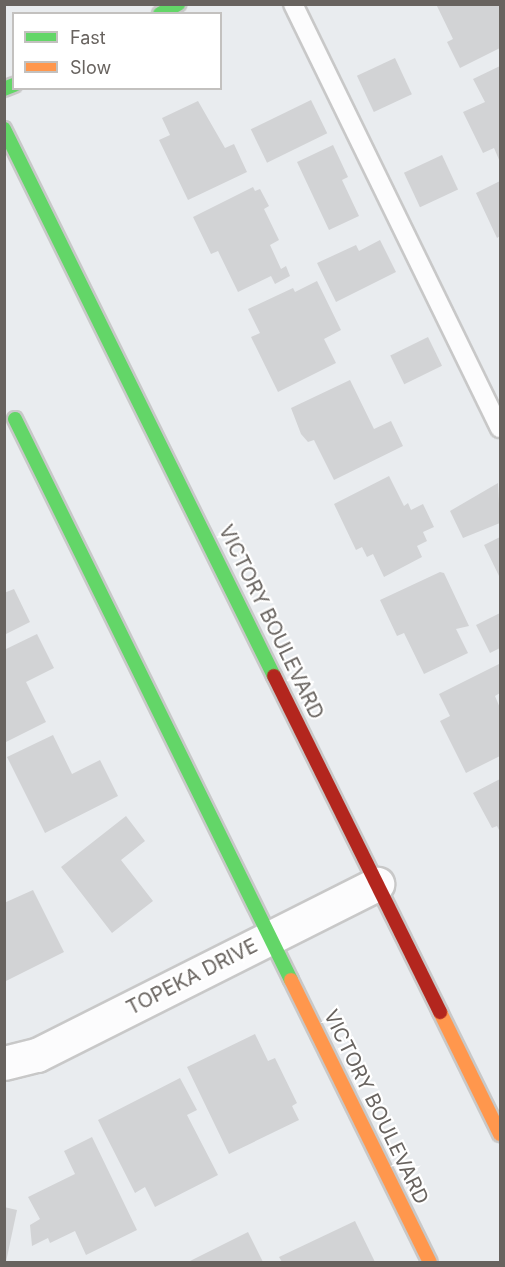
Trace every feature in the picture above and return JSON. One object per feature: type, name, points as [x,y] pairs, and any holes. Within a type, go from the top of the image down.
[{"type":"main road","points":[[164,12],[178,4]]},
{"type":"main road","name":"VICTORY BOULEVARD","points":[[4,129],[501,1134]]},
{"type":"main road","name":"VICTORY BOULEVARD","points":[[10,422],[272,938],[430,1263]]},
{"type":"street","name":"TOPEKA DRIVE","points":[[4,1063],[37,1055],[377,884]]},
{"type":"lane","points":[[293,4],[501,428]]},
{"type":"building","points":[[436,4],[500,4],[500,48],[460,68],[447,42],[453,39]]},
{"type":"building","points":[[395,58],[412,94],[374,112],[357,76]]},
{"type":"building","points":[[500,66],[500,162],[494,148],[483,153],[463,112],[485,102],[473,79]]},
{"type":"building","points":[[311,100],[327,133],[267,163],[251,129]]},
{"type":"building","points":[[198,101],[225,148],[234,144],[247,172],[188,200],[159,140],[170,135],[162,118]]},
{"type":"building","points":[[333,145],[348,177],[342,180],[359,216],[329,230],[297,162]]},
{"type":"building","points":[[442,155],[458,189],[420,207],[404,173]]},
{"type":"building","points":[[500,181],[500,236],[497,238],[476,193]]},
{"type":"building","points":[[253,187],[255,191],[260,189],[269,206],[264,209],[279,240],[270,245],[281,269],[286,266],[290,276],[275,284],[271,276],[238,292],[218,251],[211,254],[193,217]]},
{"type":"building","points":[[380,240],[396,272],[336,302],[317,263],[356,245],[359,251]]},
{"type":"building","points":[[317,281],[341,330],[324,339],[336,363],[278,392],[251,337],[260,333],[248,309],[293,288],[295,292]]},
{"type":"building","points":[[428,337],[442,366],[404,384],[390,355]]},
{"type":"building","points":[[350,380],[374,429],[391,421],[403,446],[334,480],[314,440],[308,442],[301,434],[291,408]]},
{"type":"building","points":[[389,476],[404,506],[408,503],[411,510],[423,504],[434,527],[423,532],[427,541],[417,546],[422,557],[384,577],[373,554],[367,557],[362,547],[356,550],[334,504]]},
{"type":"building","points":[[498,483],[500,523],[463,538],[450,511]]},
{"type":"building","points":[[500,537],[500,578],[484,545]]},
{"type":"building","points":[[440,572],[444,573],[469,626],[456,629],[468,653],[424,674],[404,633],[397,636],[380,600]]},
{"type":"building","points":[[14,589],[30,622],[4,635],[4,593]]},
{"type":"building","points":[[500,613],[500,648],[490,653],[476,625]]},
{"type":"building","points":[[37,634],[54,668],[26,682],[46,722],[4,743],[4,650]]},
{"type":"building","points":[[499,664],[500,693],[495,696],[500,708],[500,756],[466,773],[440,721],[450,716],[439,694]]},
{"type":"building","points":[[53,735],[72,774],[100,760],[118,796],[45,833],[7,757]]},
{"type":"building","points":[[500,779],[500,832],[497,826],[492,828],[473,793]]},
{"type":"building","points":[[126,816],[145,841],[121,860],[153,901],[112,933],[61,867]]},
{"type":"building","points":[[33,890],[64,952],[4,982],[4,903]]},
{"type":"building","points":[[255,1034],[268,1061],[275,1058],[297,1103],[292,1106],[299,1120],[229,1154],[187,1067]]},
{"type":"building","points":[[180,1078],[197,1110],[187,1115],[218,1175],[155,1207],[145,1187],[135,1193],[98,1120]]},
{"type":"building","points":[[92,1137],[137,1230],[86,1255],[75,1231],[50,1243],[48,1238],[32,1246],[30,1225],[40,1219],[28,1197],[75,1174],[64,1151]]},
{"type":"building","points":[[4,1207],[17,1210],[6,1262],[4,1262]]},
{"type":"building","points":[[355,1221],[375,1262],[282,1262],[279,1257]]},
{"type":"building","points":[[248,1232],[263,1262],[188,1262]]},
{"type":"traffic: fast","points":[[164,12],[178,4]]},
{"type":"traffic: fast","points":[[4,89],[12,86]]},
{"type":"traffic: fast","points":[[4,129],[274,676]]},
{"type":"traffic: fast","points":[[15,419],[291,980]]},
{"type":"traffic: slow","points":[[291,980],[430,1262]]},
{"type":"traffic: slow","points":[[440,1012],[500,1134]]},
{"type":"traffic: jam","points":[[274,676],[440,1012]]}]
